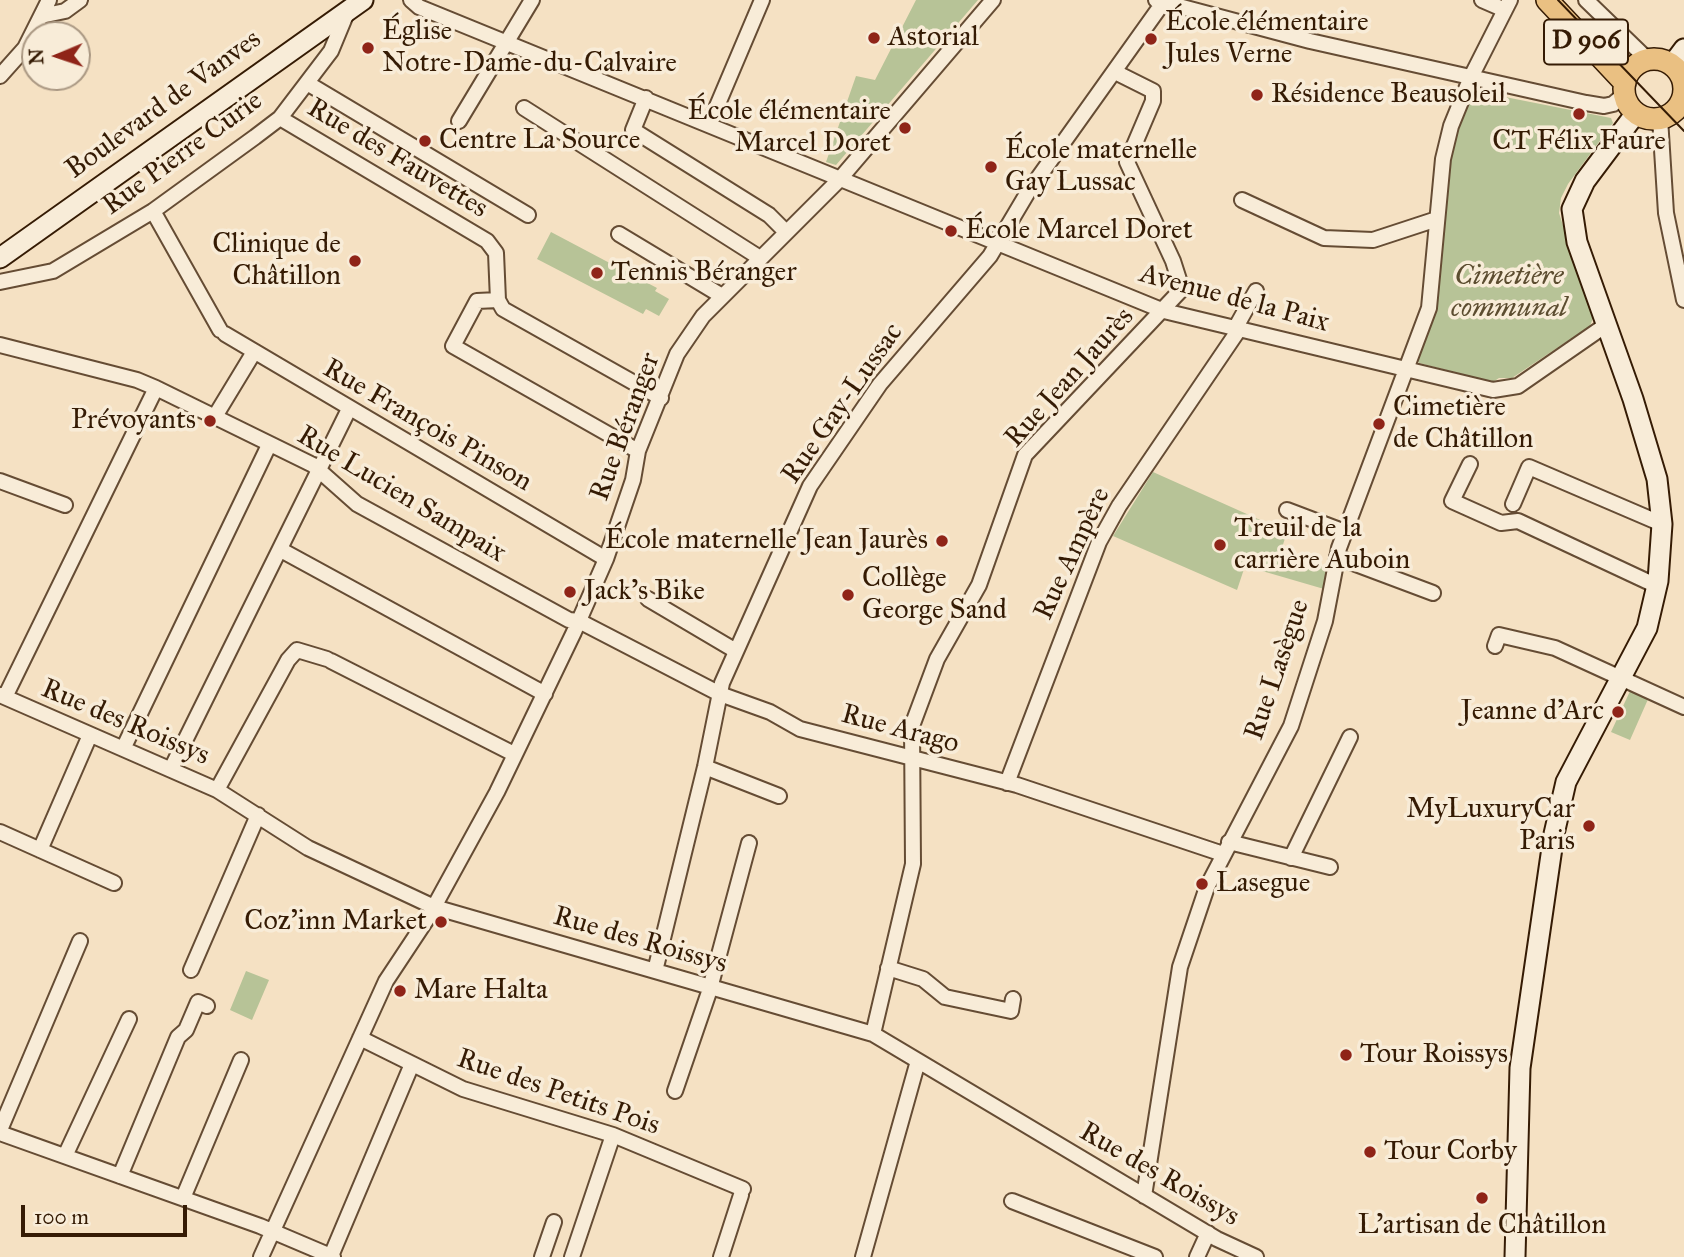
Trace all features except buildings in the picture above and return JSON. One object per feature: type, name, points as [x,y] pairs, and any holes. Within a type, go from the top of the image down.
[{"type":"main road","name":"D 906","points":[[1548,0],[1625,89]]},
{"type":"main road","name":"Boulevard de Vanves","points":[[0,258],[355,5]]},
{"type":"main road","points":[[1678,57],[1678,104],[1643,117],[1636,113],[1625,89],[1630,72],[1648,60],[1678,57]]},
{"type":"main road","points":[[1515,1257],[1520,1068],[1554,834],[1566,782],[1647,628],[1657,586],[1662,524],[1657,479],[1633,399],[1577,242],[1572,209],[1585,181],[1636,113]]},
{"type":"street","points":[[0,76],[25,48],[49,0]]},
{"type":"street","points":[[41,16],[65,11],[80,0]]},
{"type":"street","points":[[459,121],[532,0]]},
{"type":"street","points":[[709,125],[762,0]]},
{"type":"street","name":"Rue Béranger","points":[[261,1257],[386,981],[434,907],[497,792],[579,621],[606,559],[632,480],[638,450],[677,354],[703,316],[839,180],[993,0]]},
{"type":"street","points":[[1482,0],[1508,5]]},
{"type":"street","points":[[1586,0],[1648,60]]},
{"type":"street","points":[[1161,1],[1310,41],[1604,106],[1613,104],[1625,89]]},
{"type":"street","name":"Rue Gay-Lussac","points":[[655,971],[720,694],[736,651],[810,486],[880,384],[990,256],[1028,192],[1115,72],[1161,1]]},
{"type":"street","name":"Avenue de la Paix","points":[[416,2],[839,180],[1164,311],[1479,388],[1510,389],[1606,326]]},
{"type":"street","name":"Rue Pierre Curie","points":[[0,282],[53,271],[153,211],[280,118],[331,51],[355,5]]},
{"type":"street","name":"Rue Lasègue","points":[[1144,1196],[1180,967],[1207,887],[1291,726],[1325,621],[1337,557],[1345,532],[1429,308],[1443,159],[1451,127],[1471,77],[1508,5]]},
{"type":"street","name":"Rue Jean Jaurès","points":[[873,1034],[913,864],[912,722],[937,659],[979,585],[1025,456],[1182,289],[1173,261],[1127,162],[1154,96],[1149,88],[1115,72]]},
{"type":"street","points":[[307,83],[528,215]]},
{"type":"street","points":[[646,98],[633,130],[769,215],[786,232]]},
{"type":"street","points":[[1678,104],[1666,213],[1684,300]]},
{"type":"street","points":[[524,108],[760,258]]},
{"type":"street","name":"Rue des Fauvettes","points":[[280,118],[487,241],[496,253],[498,300]]},
{"type":"street","points":[[1242,200],[1324,238],[1373,240],[1437,219]]},
{"type":"street","name":"Rue François Pinson","points":[[153,211],[222,332],[606,559]]},
{"type":"street","points":[[619,234],[722,296]]},
{"type":"street","name":"Rue Ampère","points":[[1007,783],[1099,542],[1119,506],[1238,328],[1256,291]]},
{"type":"street","points":[[638,450],[453,346],[477,301],[498,300],[503,309],[661,398]]},
{"type":"street","name":"Rue Lucien Sampaix","points":[[0,345],[156,388],[321,472],[357,504],[569,620],[579,621]]},
{"type":"street","points":[[214,418],[254,352]]},
{"type":"street","points":[[2,696],[156,388]]},
{"type":"street","points":[[171,769],[321,472],[349,409]]},
{"type":"street","points":[[122,749],[269,446]]},
{"type":"street","points":[[1470,464],[1452,501],[1501,523],[1518,521],[1657,586]]},
{"type":"street","points":[[1513,504],[1529,467],[1662,524]]},
{"type":"street","points":[[0,481],[65,505]]},
{"type":"street","points":[[1287,510],[1345,532]]},
{"type":"street","points":[[281,550],[545,694]]},
{"type":"street","points":[[1337,557],[1433,593]]},
{"type":"street","points":[[648,598],[736,651]]},
{"type":"street","name":"Rue Arago","points":[[579,621],[720,694],[770,712],[800,729],[1007,783],[1226,848],[1331,867]]},
{"type":"street","points":[[1495,646],[1499,635],[1555,648],[1684,706]]},
{"type":"street","points":[[217,790],[297,650],[329,660],[514,754]]},
{"type":"street","name":"Rue des Roissys","points":[[2,696],[217,790],[308,848],[405,891],[434,907],[873,1034],[1144,1196],[1256,1257]]},
{"type":"street","points":[[40,850],[90,735]]},
{"type":"street","points":[[1291,858],[1350,737]]},
{"type":"street","points":[[705,767],[779,796]]},
{"type":"street","points":[[191,970],[258,815]]},
{"type":"street","points":[[0,832],[114,883]]},
{"type":"street","points":[[675,1091],[710,986],[749,843]]},
{"type":"street","points":[[80,941],[0,1131],[272,1231],[332,1256],[412,1064]]},
{"type":"street","points":[[888,968],[923,979],[945,997],[1011,1012],[1013,999]]},
{"type":"street","points":[[120,1176],[178,1037],[186,1030],[198,1002],[207,1006]]},
{"type":"street","points":[[65,1156],[129,1019]]},
{"type":"street","name":"Rue des Petits Pois","points":[[360,1038],[464,1089],[613,1135],[742,1192],[721,1257]]},
{"type":"street","points":[[183,1198],[241,1060]]},
{"type":"street","points":[[863,1257],[918,1061]]},
{"type":"street","points":[[572,1257],[613,1135]]},
{"type":"street","points":[[1012,1201],[1155,1257]]},
{"type":"street","points":[[542,1257],[554,1222]]},
{"type":"street","points":[[1197,1257],[1208,1233]]},
{"type":"green space","points":[[916,0],[978,0],[836,165],[826,162],[856,76],[875,80]]},
{"type":"green space","name":"Cimetière communal","points":[[1480,92],[1611,118],[1613,123],[1568,184],[1561,198],[1559,213],[1593,318],[1590,326],[1512,378],[1499,378],[1493,382],[1419,363],[1416,358],[1448,162],[1465,109],[1473,94]]},
{"type":"green space","name":"Tennis Béranger","points":[[551,232],[657,288],[655,291],[669,299],[659,316],[646,309],[643,314],[537,259]]},
{"type":"green space","name":"Treuil de la carrière Auboin","points":[[1153,472],[1287,532],[1280,554],[1328,568],[1324,589],[1245,566],[1237,590],[1113,536]]},
{"type":"green space","points":[[1631,689],[1649,697],[1630,740],[1611,732]]},
{"type":"green space","points":[[246,971],[269,980],[252,1020],[230,1010]]},
{"type":"tram line","points":[[1558,0],[1684,131]]},
{"type":"place","name":"Astorial","points":[[874,38]]},
{"type":"place","name":"École élémentaire Jules Verne","points":[[1151,39]]},
{"type":"place","name":"Église Notre-Dame-du-Calvaire","points":[[368,48]]},
{"type":"place","name":"Résidence Beausoleil","points":[[1257,95]]},
{"type":"place","name":"CT Félix Faure","points":[[1579,114]]},
{"type":"place","name":"École élémentaire Marcel Doret","points":[[905,128]]},
{"type":"place","name":"Centre La Source","points":[[425,141]]},
{"type":"place","name":"École maternelle Gay Lussac","points":[[991,167]]},
{"type":"place","name":"École Marcel Doret","points":[[951,231]]},
{"type":"place","name":"Clinique de Châtillon","points":[[355,261]]},
{"type":"place","name":"Tennis Béranger","points":[[597,273]]},
{"type":"place","name":"Prévoyants","points":[[210,421]]},
{"type":"place","name":"Cimetière de Châtillon","points":[[1379,424]]},
{"type":"place","name":"École maternelle Jean Jaurès","points":[[942,541]]},
{"type":"place","name":"Treuil de la carrière Auboin","points":[[1220,545]]},
{"type":"place","name":"Jack's Bike","points":[[570,592]]},
{"type":"place","name":"Collège George Sand","points":[[848,595]]},
{"type":"place","name":"Jeanne d'Arc","points":[[1618,712]]},
{"type":"place","name":"MyLuxuryCar Paris","points":[[1589,826]]},
{"type":"place","name":"Lasegue","points":[[1202,884]]},
{"type":"place","name":"Coz'inn Market","points":[[441,922]]},
{"type":"place","name":"Mare Halta","points":[[400,991]]},
{"type":"place","name":"Tour Roissys","points":[[1346,1055]]},
{"type":"place","name":"Tour Corby","points":[[1370,1152]]},
{"type":"place","name":"L'artisan de Châtillon","points":[[1482,1198]]}]
